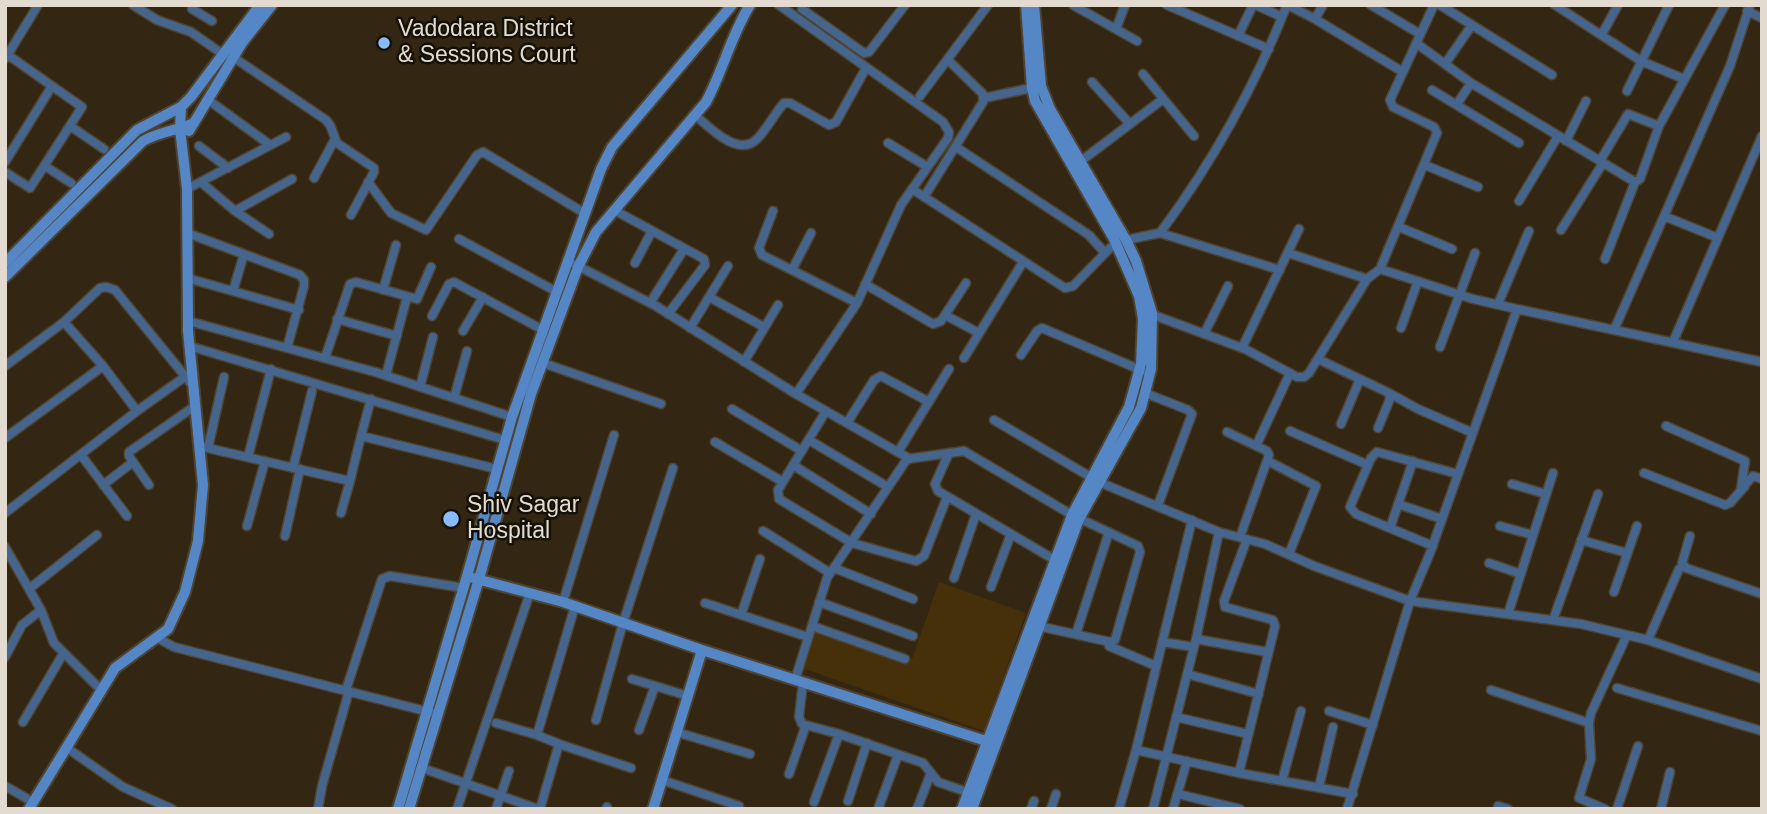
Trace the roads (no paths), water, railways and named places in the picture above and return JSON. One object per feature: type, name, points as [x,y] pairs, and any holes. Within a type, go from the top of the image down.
[{"type":"street","points":[[5,172],[30,188],[82,107],[6,57],[38,5]]},
{"type":"street","points":[[134,5],[157,20],[191,32],[326,120],[337,143],[374,170],[351,215]]},
{"type":"street","points":[[194,5],[192,9],[212,21]]},
{"type":"street","points":[[182,150],[191,124],[228,56],[260,5]]},
{"type":"street","points":[[5,263],[137,130],[181,107],[198,91],[272,5]]},
{"type":"street","points":[[398,809],[464,588],[473,578],[601,169],[612,147],[732,5]]},
{"type":"street","points":[[409,809],[439,715],[505,440],[557,292],[596,232],[706,102],[719,78],[733,36],[750,5]]},
{"type":"street","points":[[779,5],[947,127],[948,138],[901,205],[856,303],[796,394]]},
{"type":"street","points":[[793,16],[803,7],[864,53],[869,52],[905,5]]},
{"type":"street","points":[[920,96],[988,5]]},
{"type":"street","points":[[1026,5],[1042,116],[1136,261],[1147,312],[1145,393],[1141,408],[1095,480]]},
{"type":"street","points":[[1034,5],[1036,87],[1081,161],[1121,241]]},
{"type":"street","points":[[1073,5],[1137,41]]},
{"type":"street","points":[[1116,29],[1125,5]]},
{"type":"street","points":[[1167,5],[1269,49]]},
{"type":"street","points":[[1238,36],[1254,5],[1282,17]]},
{"type":"street","points":[[1160,233],[1202,174],[1256,79],[1288,5],[1403,72]]},
{"type":"street","points":[[1315,19],[1323,5]]},
{"type":"street","points":[[1371,5],[1471,83],[1635,182]]},
{"type":"street","points":[[1147,312],[1242,348],[1290,373],[1304,377],[1367,279],[1380,269],[1425,165],[1437,129],[1390,103],[1434,5]]},
{"type":"street","points":[[1440,5],[1552,75]]},
{"type":"street","points":[[1555,5],[1641,61],[1684,79]]},
{"type":"street","points":[[1602,34],[1618,5]]},
{"type":"street","points":[[1627,91],[1669,5]]},
{"type":"street","points":[[1605,259],[1635,182],[1640,179],[1659,126],[1725,5]]},
{"type":"street","points":[[1614,330],[1730,66],[1749,8],[1762,18]]},
{"type":"street","points":[[1445,64],[1472,25]]},
{"type":"street","points":[[924,197],[984,98],[948,60]]},
{"type":"street","points":[[695,115],[725,140],[748,145],[756,141],[785,103],[790,103],[829,125],[836,122],[866,68]]},
{"type":"street","points":[[1143,74],[1194,136]]},
{"type":"street","points":[[1092,82],[1129,123]]},
{"type":"street","points":[[1457,104],[1471,83]]},
{"type":"street","points":[[5,162],[52,86]]},
{"type":"street","points":[[984,98],[1036,87]]},
{"type":"street","points":[[1432,90],[1519,143]]},
{"type":"street","points":[[206,99],[270,145]]},
{"type":"street","points":[[1081,161],[1163,99]]},
{"type":"street","points":[[1519,201],[1586,102]]},
{"type":"street","points":[[5,786],[31,806],[115,668],[167,629],[185,592],[198,541],[204,447],[195,406],[189,346],[187,189],[180,129],[181,107]]},
{"type":"street","points":[[1561,230],[1628,114],[1659,126]]},
{"type":"street","points":[[5,277],[144,141],[161,132],[191,124]]},
{"type":"street","points":[[70,126],[104,149]]},
{"type":"street","points":[[1673,342],[1762,136]]},
{"type":"street","points":[[187,189],[286,137]]},
{"type":"street","points":[[314,178],[335,139]]},
{"type":"street","points":[[888,143],[926,166]]},
{"type":"street","points":[[199,146],[228,168]]},
{"type":"street","points":[[956,147],[1089,235],[1105,253]]},
{"type":"street","points":[[368,182],[391,212],[426,230],[477,155],[483,152],[586,214]]},
{"type":"street","points":[[1425,165],[1478,187]]},
{"type":"street","points":[[45,166],[71,183]]},
{"type":"street","points":[[235,211],[292,179]]},
{"type":"street","points":[[201,183],[269,234]]},
{"type":"street","points":[[912,189],[1068,289],[1121,241],[1160,233],[1280,270]]},
{"type":"street","points":[[614,210],[700,256],[705,265],[668,314]]},
{"type":"street","points":[[773,211],[760,252],[856,303]]},
{"type":"street","points":[[1664,216],[1717,239]]},
{"type":"street","points":[[1399,227],[1452,249]]},
{"type":"street","points":[[1242,348],[1299,229]]},
{"type":"street","points":[[635,263],[652,231]]},
{"type":"street","points":[[1498,304],[1529,231]]},
{"type":"street","points":[[187,233],[300,275],[304,286],[287,348]]},
{"type":"street","points":[[792,270],[811,233]]},
{"type":"street","points":[[459,239],[557,292]]},
{"type":"street","points":[[383,290],[396,245]]},
{"type":"street","points":[[650,303],[684,248]]},
{"type":"street","points":[[1288,253],[1367,279]]},
{"type":"street","points":[[1440,347],[1475,253]]},
{"type":"street","points":[[233,291],[244,254]]},
{"type":"street","points":[[964,358],[1023,262]]},
{"type":"street","points":[[573,264],[650,303],[796,394],[910,458]]},
{"type":"street","points":[[690,328],[728,266]]},
{"type":"street","points":[[325,358],[347,287],[352,282],[407,297],[419,297],[431,267]]},
{"type":"street","points":[[1380,269],[1460,295],[1517,309],[1762,362]]},
{"type":"street","points":[[187,278],[299,310]]},
{"type":"street","points":[[1401,328],[1418,281]]},
{"type":"street","points":[[432,317],[451,282],[543,330]]},
{"type":"street","points":[[865,284],[930,323],[938,324],[966,283]]},
{"type":"street","points":[[1204,334],[1228,286]]},
{"type":"street","points":[[5,366],[64,322],[100,288],[111,287],[193,386]]},
{"type":"street","points":[[386,375],[407,297]]},
{"type":"street","points":[[463,331],[483,297]]},
{"type":"street","points":[[709,297],[764,327]]},
{"type":"street","points":[[744,362],[778,305]]},
{"type":"street","points":[[1347,809],[1410,601],[1433,546],[1517,309]]},
{"type":"street","points":[[945,315],[979,334]]},
{"type":"street","points":[[337,319],[397,335]]},
{"type":"street","points":[[188,321],[386,375],[512,417]]},
{"type":"street","points":[[64,322],[103,366],[137,411]]},
{"type":"street","points":[[1021,355],[1037,331],[1042,328],[1145,372]]},
{"type":"street","points":[[420,387],[433,337]]},
{"type":"street","points":[[189,346],[505,440]]},
{"type":"street","points":[[454,398],[467,351]]},
{"type":"street","points":[[1318,359],[1473,433]]},
{"type":"street","points":[[542,363],[661,404]]},
{"type":"street","points":[[5,438],[103,366]]},
{"type":"street","points":[[248,457],[271,369]]},
{"type":"street","points":[[898,452],[949,369]]},
{"type":"street","points":[[972,809],[972,794],[986,741],[1055,560],[1145,372]]},
{"type":"street","points":[[1256,446],[1290,373]]},
{"type":"street","points":[[5,513],[186,376]]},
{"type":"street","points":[[847,423],[874,380],[881,376],[929,402]]},
{"type":"street","points":[[204,447],[224,377]]},
{"type":"street","points":[[1341,424],[1360,379]]},
{"type":"street","points":[[285,536],[312,391]]},
{"type":"street","points":[[1145,393],[1192,414],[1158,505]]},
{"type":"street","points":[[1378,428],[1390,399],[1389,393]]},
{"type":"street","points":[[341,513],[370,399]]},
{"type":"street","points":[[149,485],[129,456],[130,451],[195,406]]},
{"type":"street","points":[[732,408],[802,451]]},
{"type":"street","points":[[826,411],[783,482],[778,494],[779,499],[852,543],[920,561],[947,497]]},
{"type":"street","points":[[994,420],[1095,480],[1219,532],[1265,544],[1410,601],[1553,620],[1627,635],[1762,679]]},
{"type":"street","points":[[1666,426],[1745,461],[1741,489],[1757,478]]},
{"type":"street","points":[[1290,431],[1368,465]]},
{"type":"street","points":[[1227,432],[1268,453],[1268,461],[1224,605],[1227,609],[1273,620],[1275,626],[1266,652],[1259,694],[1239,773]]},
{"type":"street","points":[[563,602],[614,435]]},
{"type":"street","points":[[361,436],[497,469]]},
{"type":"street","points":[[809,440],[888,487]]},
{"type":"street","points":[[715,442],[783,482]]},
{"type":"street","points":[[204,447],[350,481]]},
{"type":"street","points":[[972,794],[938,782],[923,762],[800,722],[799,681],[819,602],[832,570],[907,459],[964,451],[1075,517],[1136,544],[1140,549],[1116,638],[1110,642],[1038,626]]},
{"type":"street","points":[[1433,546],[1351,510],[1373,455],[1381,452],[1458,474]]},
{"type":"street","points":[[949,453],[935,484],[938,491],[1055,560]]},
{"type":"street","points":[[80,455],[127,516]]},
{"type":"street","points":[[247,526],[265,461]]},
{"type":"street","points":[[1268,461],[1316,486],[1289,555]]},
{"type":"street","points":[[1390,528],[1413,461]]},
{"type":"street","points":[[103,485],[133,462]]},
{"type":"street","points":[[793,466],[871,514]]},
{"type":"street","points":[[596,720],[623,623],[673,468]]},
{"type":"street","points":[[1508,614],[1553,473]]},
{"type":"street","points":[[1644,473],[1725,505],[1757,478]]},
{"type":"street","points":[[1512,484],[1546,494]]},
{"type":"street","points":[[1553,620],[1598,494]]},
{"type":"street","points":[[1398,504],[1442,519]]},
{"type":"street","points":[[954,578],[976,514]]},
{"type":"street","points":[[962,809],[972,794],[1038,626],[1075,517]]},
{"type":"street","points":[[1119,809],[1192,520]]},
{"type":"street","points":[[1500,526],[1533,535]]},
{"type":"street","points":[[1614,592],[1637,526]]},
{"type":"street","points":[[763,531],[832,570],[913,598]]},
{"type":"street","points":[[1076,634],[1109,532]]},
{"type":"street","points":[[1153,809],[1195,643],[1219,532]]},
{"type":"street","points":[[991,587],[1011,534]]},
{"type":"street","points":[[29,589],[97,535]]},
{"type":"street","points":[[1690,536],[1682,563],[1686,568],[1762,594]]},
{"type":"street","points":[[1581,540],[1628,553]]},
{"type":"street","points":[[5,547],[41,610],[54,643],[102,691]]},
{"type":"street","points":[[741,615],[760,559]]},
{"type":"street","points":[[1489,563],[1521,574]]},
{"type":"street","points":[[1648,640],[1679,569]]},
{"type":"street","points":[[318,809],[348,690],[382,579],[390,576],[464,588]]},
{"type":"street","points":[[473,578],[563,602],[702,650],[986,741]]},
{"type":"street","points":[[457,809],[530,593]]},
{"type":"street","points":[[819,602],[913,636]]},
{"type":"street","points":[[705,603],[808,637]]},
{"type":"street","points":[[537,735],[575,606]]},
{"type":"street","points":[[5,657],[22,625],[41,610]]},
{"type":"street","points":[[811,626],[905,659]]},
{"type":"street","points":[[1605,809],[1579,798],[1591,759],[1591,713],[1627,635]]},
{"type":"street","points":[[156,637],[174,646],[439,715]]},
{"type":"street","points":[[1162,642],[1195,643],[1266,652]]},
{"type":"street","points":[[1109,646],[1156,666]]},
{"type":"street","points":[[653,809],[702,650]]},
{"type":"street","points":[[23,722],[63,654]]},
{"type":"street","points":[[1187,674],[1259,694]]},
{"type":"street","points":[[632,679],[688,696]]},
{"type":"street","points":[[639,730],[655,686]]},
{"type":"street","points":[[1617,688],[1762,731]]},
{"type":"street","points":[[1491,690],[1589,723]]},
{"type":"street","points":[[1282,781],[1301,711]]},
{"type":"street","points":[[1329,711],[1373,725]]},
{"type":"street","points":[[1176,717],[1248,734]]},
{"type":"street","points":[[496,723],[631,768]]},
{"type":"street","points":[[789,774],[806,724]]},
{"type":"street","points":[[1319,787],[1333,727]]},
{"type":"street","points":[[676,732],[750,754]]},
{"type":"street","points":[[814,802],[839,734]]},
{"type":"street","points":[[848,801],[867,743]]},
{"type":"street","points":[[422,768],[539,809],[559,744]]},
{"type":"street","points":[[1617,809],[1638,746]]},
{"type":"street","points":[[67,748],[123,788],[172,809]]},
{"type":"street","points":[[1136,750],[1353,794]]},
{"type":"street","points":[[878,809],[898,755]]},
{"type":"street","points":[[1174,809],[1187,761]]},
{"type":"street","points":[[496,809],[509,771]]},
{"type":"street","points":[[1661,809],[1670,772]]},
{"type":"street","points":[[917,809],[931,773]]},
{"type":"street","points":[[662,780],[739,806]]},
{"type":"street","points":[[1051,809],[1056,794]]},
{"type":"street","points":[[1178,794],[1240,809]]},
{"type":"street","points":[[1498,806],[1508,809]]},
{"type":"place","name":"Vadodara District & Sessions Court","points":[[384,43]]},
{"type":"place","name":"Shiv Sagar Hospital","points":[[451,519]]}]
